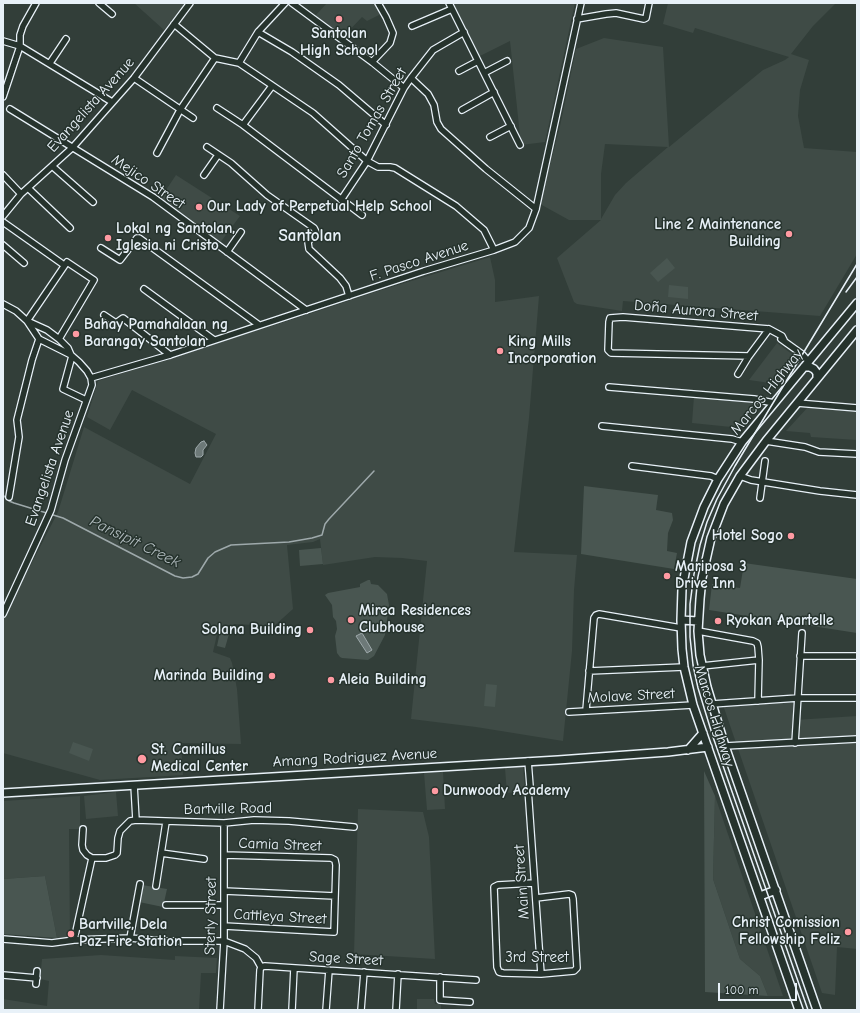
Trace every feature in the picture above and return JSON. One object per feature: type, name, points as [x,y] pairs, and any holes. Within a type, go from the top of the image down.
[{"type":"main road","name":"Marcos Highway","points":[[799,1010],[694,705],[684,667],[681,628],[682,589],[691,542],[704,507],[718,479],[742,442],[857,302]]},
{"type":"main road","name":"Marcos Highway","points":[[817,1010],[725,746],[712,704],[702,666],[698,621],[702,578],[707,549],[723,508],[740,476],[766,441],[857,330]]},
{"type":"main road","points":[[808,362],[816,368],[824,370]]},
{"type":"main road","points":[[808,362],[810,367],[814,369],[817,378]]},
{"type":"main road","points":[[681,620],[698,621]]},
{"type":"main road","points":[[688,750],[703,733]]},
{"type":"main road","name":"Amang Rodriguez Avenue","points":[[3,793],[526,761],[688,750],[708,747]]},
{"type":"main road","points":[[760,896],[776,890]]},
{"type":"street","points":[[3,97],[20,46],[20,35],[23,26],[36,3]]},
{"type":"street","points":[[99,3],[112,14]]},
{"type":"street","name":"Evangelista Avenue","points":[[3,216],[21,194],[73,147],[134,78],[190,3]]},
{"type":"street","points":[[239,63],[258,32],[284,3]]},
{"type":"street","points":[[292,3],[372,62],[404,88]]},
{"type":"street","points":[[372,62],[390,43],[392,33],[386,17],[378,3]]},
{"type":"street","points":[[449,3],[520,145]]},
{"type":"street","name":"F. Pasco Avenue","points":[[91,378],[170,355],[515,242],[529,228],[536,209],[581,3]]},
{"type":"street","points":[[578,19],[616,13],[646,18],[649,3]]},
{"type":"street","points":[[412,26],[452,9]]},
{"type":"street","points":[[174,24],[216,58],[239,63],[312,113],[367,161],[378,167],[395,168],[456,206],[484,230],[494,250]]},
{"type":"street","points":[[258,32],[292,52],[339,85],[386,124]]},
{"type":"street","name":"Santo Tomas Street","points":[[341,200],[367,161],[404,88],[411,78],[433,50],[464,32]]},
{"type":"street","points":[[50,64],[66,39]]},
{"type":"street","points":[[3,41],[20,46],[112,102]]},
{"type":"street","points":[[157,153],[180,110],[216,58]]},
{"type":"street","points":[[459,71],[478,60]]},
{"type":"street","points":[[484,73],[507,61]]},
{"type":"street","points":[[134,78],[193,118]]},
{"type":"street","points":[[411,78],[428,94],[434,105],[437,122],[441,129],[486,169],[536,209]]},
{"type":"street","points":[[243,125],[272,86]]},
{"type":"street","points":[[462,110],[494,92]]},
{"type":"street","points":[[217,108],[243,125],[341,200],[362,214]]},
{"type":"street","name":"Mejico Street","points":[[10,109],[153,197],[306,310]]},
{"type":"street","points":[[490,137],[511,126]]},
{"type":"street","points":[[207,147],[231,164],[267,195],[315,230],[316,232],[308,242],[309,250],[340,278],[346,286],[349,296]]},
{"type":"street","points":[[204,175],[218,155]]},
{"type":"street","points":[[52,166],[93,202]]},
{"type":"street","points":[[3,175],[21,194]]},
{"type":"street","points":[[28,188],[70,228]]},
{"type":"street","points":[[3,222],[64,265]]},
{"type":"street","points":[[227,252],[241,232]]},
{"type":"street","points":[[101,248],[120,260],[134,241],[139,238],[259,325]]},
{"type":"street","points":[[3,245],[24,263]]},
{"type":"street","points":[[28,321],[67,262],[94,280],[59,339]]},
{"type":"street","points":[[144,289],[214,340]]},
{"type":"street","points":[[3,304],[16,311],[28,321],[47,330],[68,348],[71,356],[63,389],[86,400]]},
{"type":"street","points":[[104,315],[116,323],[123,318],[170,355]]},
{"type":"street","name":"Doña Aurora Street","points":[[749,356],[611,353],[608,350],[610,318],[623,317],[769,329],[782,336],[784,340],[802,354],[808,362]]},
{"type":"street","points":[[28,321],[39,339],[71,356],[87,371],[91,378]]},
{"type":"street","points":[[738,374],[769,329]]},
{"type":"street","points":[[9,497],[19,437],[17,420],[32,360],[39,339]]},
{"type":"street","name":"Evangelista Avenue","points":[[3,614],[51,510],[65,460],[92,385],[91,378]]},
{"type":"street","points":[[609,387],[754,399],[774,403]]},
{"type":"street","points":[[797,403],[857,408]]},
{"type":"street","points":[[602,426],[732,439],[742,442]]},
{"type":"street","points":[[766,441],[819,452],[857,454]]},
{"type":"street","points":[[760,498],[765,461]]},
{"type":"street","points":[[632,466],[711,476],[718,479]]},
{"type":"street","points":[[740,476],[762,482],[857,496]]},
{"type":"street","points":[[586,710],[594,618],[596,615],[599,614],[681,628]]},
{"type":"street","points":[[698,631],[753,641],[757,644],[759,660],[758,701]]},
{"type":"street","points":[[795,743],[802,633]]},
{"type":"street","points":[[800,656],[857,656]]},
{"type":"street","points":[[702,666],[759,660]]},
{"type":"street","points":[[589,671],[684,667]]},
{"type":"street","points":[[712,704],[798,698],[857,698]]},
{"type":"street","name":"Molave Street","points":[[569,712],[694,705]]},
{"type":"street","points":[[725,746],[857,739]]},
{"type":"street","name":"Main Street","points":[[526,761],[526,786],[528,789],[540,974]]},
{"type":"street","points":[[83,829],[82,845],[87,856],[92,858],[106,858],[115,855],[117,853],[120,831],[127,823],[136,820],[134,785]]},
{"type":"street","name":"Bartville Road","points":[[136,820],[224,823],[254,820],[289,821],[354,827]]},
{"type":"street","points":[[156,886],[166,822]]},
{"type":"street","name":"Sterly Street","points":[[220,1010],[224,941],[224,823]]},
{"type":"street","points":[[161,853],[204,859]]},
{"type":"street","name":"Camia Street","points":[[224,855],[331,858],[335,860],[336,865],[335,896]]},
{"type":"street","points":[[74,940],[92,858]]},
{"type":"street","name":"3rd Street","points":[[534,883],[498,884],[494,887],[497,967],[499,972],[540,974],[574,971],[577,968],[572,895],[569,894],[536,898]]},
{"type":"street","points":[[130,938],[140,884]]},
{"type":"street","points":[[224,891],[335,896]]},
{"type":"street","name":"Cattleya Street","points":[[224,926],[334,932],[335,896]]},
{"type":"street","points":[[166,905],[224,905]]},
{"type":"street","points":[[3,939],[52,943],[74,940],[130,938],[162,941],[224,941],[245,949],[256,958],[262,967],[260,970],[258,1010]]},
{"type":"street","name":"Sage Street","points":[[262,967],[398,974],[476,980]]},
{"type":"street","points":[[292,1010],[294,968]]},
{"type":"street","points":[[326,1010],[329,970]]},
{"type":"street","points":[[3,975],[36,981],[37,971]]},
{"type":"street","points":[[361,1010],[364,972]]},
{"type":"street","points":[[396,1010],[398,974]]},
{"type":"street","points":[[440,977],[439,998],[442,1001],[470,1002]]},
{"type":"shaded area","points":[[134,3],[185,3],[164,30]]},
{"type":"shaded area","name":"Santolan High School","points":[[327,3],[374,3],[381,14],[367,21],[362,17],[343,37],[315,16]]},
{"type":"shaded area","points":[[451,3],[575,3],[545,142],[521,145],[510,41],[478,57]]},
{"type":"shaded area","points":[[668,3],[836,3],[813,26],[791,54],[809,60],[800,90],[798,116],[804,148],[857,152],[857,254],[820,316],[623,301],[622,311],[577,304],[574,302],[557,258],[601,220],[569,220],[540,204],[560,126],[576,49],[604,38],[663,47],[669,147],[763,70],[789,57],[695,28],[693,33],[663,24]],"holes":[[[605,144],[668,147],[626,183],[615,195],[601,219],[601,174]]]},
{"type":"shaded area","name":"Our Lady of Perpetual Help School","points":[[176,175],[240,216],[220,243],[160,199]]},
{"type":"shaded area","points":[[490,257],[495,280],[495,302],[539,296],[529,418],[514,552],[577,555],[572,651],[563,741],[476,727],[411,719],[427,561],[375,557],[323,565],[320,539],[313,542],[287,545],[293,609],[274,626],[234,624],[234,627],[228,630],[218,630],[213,652],[230,658],[232,663],[237,689],[241,744],[181,743],[183,775],[100,780],[3,753],[3,619],[58,512],[84,427],[190,484],[216,434],[132,390],[110,430],[87,417],[98,381],[375,292]]},
{"type":"shaded area","points":[[667,258],[675,268],[658,282],[650,273]]},
{"type":"shaded area","points":[[669,285],[688,287],[688,299],[668,297]]},
{"type":"shaded area","points":[[777,343],[796,357],[777,384],[749,380]]},
{"type":"shaded area","points":[[694,396],[760,404],[741,428],[692,423]]},
{"type":"shaded area","points":[[808,407],[857,412],[857,440],[811,437],[810,433],[786,431]]},
{"type":"shaded area","points":[[204,441],[207,445],[203,450],[203,455],[201,457],[196,457],[196,448],[201,442]]},
{"type":"shaded area","points":[[584,486],[658,495],[656,510],[672,513],[673,520],[668,533],[667,551],[677,553],[674,569],[581,554]]},
{"type":"shaded area","points":[[321,548],[323,564],[300,566],[299,550]]},
{"type":"shaded area","points":[[744,563],[857,579],[857,633],[709,610],[712,584],[740,588]]},
{"type":"shaded area","points":[[370,580],[371,584],[378,585],[387,594],[389,605],[385,635],[374,656],[368,660],[342,658],[337,653],[335,636],[337,629],[336,621],[333,617],[332,605],[325,595],[328,593],[360,587],[360,584]]},
{"type":"shaded area","points":[[220,632],[229,634],[225,648],[217,646]]},
{"type":"shaded area","points":[[362,633],[372,650],[367,653],[356,636]]},
{"type":"shaded area","points":[[486,684],[497,685],[495,707],[484,706]]},
{"type":"shaded area","points":[[796,701],[795,720],[857,716],[857,949],[837,947],[835,995],[822,993],[723,705]]},
{"type":"shaded area","points":[[73,742],[93,749],[89,761],[69,753]]},
{"type":"shaded area","points":[[523,766],[525,791],[507,793],[505,768]]},
{"type":"shaded area","points":[[704,771],[715,796],[713,879],[740,959],[760,976],[768,996],[705,992]]},
{"type":"shaded area","name":"Dunwoody Academy","points":[[443,772],[445,809],[427,810],[424,773]]},
{"type":"shaded area","points":[[116,792],[118,816],[86,819],[84,796]]},
{"type":"shaded area","points":[[80,796],[80,829],[69,829],[70,937],[57,938],[45,876],[3,879],[3,801]]},
{"type":"shaded area","points":[[715,796],[783,996],[768,996],[760,976],[740,959],[713,879]]},
{"type":"shaded area","points":[[358,809],[423,812],[429,837],[435,959],[354,954]]},
{"type":"shaded area","points":[[45,876],[57,938],[3,934],[3,879]]},
{"type":"shaded area","points":[[142,885],[167,889],[163,907],[139,902]]},
{"type":"shaded area","points":[[101,955],[175,960],[175,956],[217,958],[216,973],[201,973],[199,1010],[3,1010],[3,999],[47,1006],[49,981],[40,979],[42,959]]},
{"type":"shaded area","points":[[417,999],[434,999],[435,1004],[441,1004],[441,1010],[417,1010]]},
{"type":"waterway","name":"Pansipit Creek","points":[[3,495],[9,501],[14,503],[63,518],[175,576],[183,578],[192,577],[198,574],[208,558],[215,552],[231,545],[289,542],[322,535],[325,524],[329,519],[374,471]]},
{"type":"railway","points":[[808,1010],[713,737],[698,688],[693,665],[690,637],[690,604],[700,545],[707,522],[717,499],[735,466],[857,264]]},
{"type":"railway","points":[[846,292],[857,277]]},
{"type":"place","name":"Santolan High School","points":[[339,19]]},
{"type":"place","name":"Our Lady of Perpetual Help School","points":[[199,207]]},
{"type":"place","name":"Line 2 Maintenance Building","points":[[789,234]]},
{"type":"place","name":"Lokal ng Santolan, Iglesia ni Cristo","points":[[108,238]]},
{"type":"place","name":"Bahay Pamahalaan ng Barangay Santolan","points":[[76,334]]},
{"type":"place","name":"King Mills Incorporation","points":[[500,351]]},
{"type":"place","name":"Hotel Sogo","points":[[791,536]]},
{"type":"place","name":"Mariposa 3 Drive Inn","points":[[667,576]]},
{"type":"place","name":"Mirea Residences Clubhouse","points":[[351,620]]},
{"type":"place","name":"Ryokan Apartelle","points":[[718,621]]},
{"type":"place","name":"Solana Building","points":[[310,630]]},
{"type":"place","name":"Marinda Building","points":[[272,676]]},
{"type":"place","name":"Aleia Building","points":[[331,680]]},
{"type":"place","name":"St. Camillus Medical Center","points":[[142,759]]},
{"type":"place","name":"Dunwoody Academy","points":[[435,791]]},
{"type":"place","name":"Christ Comission Fellowship Feliz","points":[[848,932]]},
{"type":"place","name":"Bartville, Dela Paz Fire Station","points":[[71,934]]},
{"type":"district","name":"Santolan","points":[[310,236]]}]
